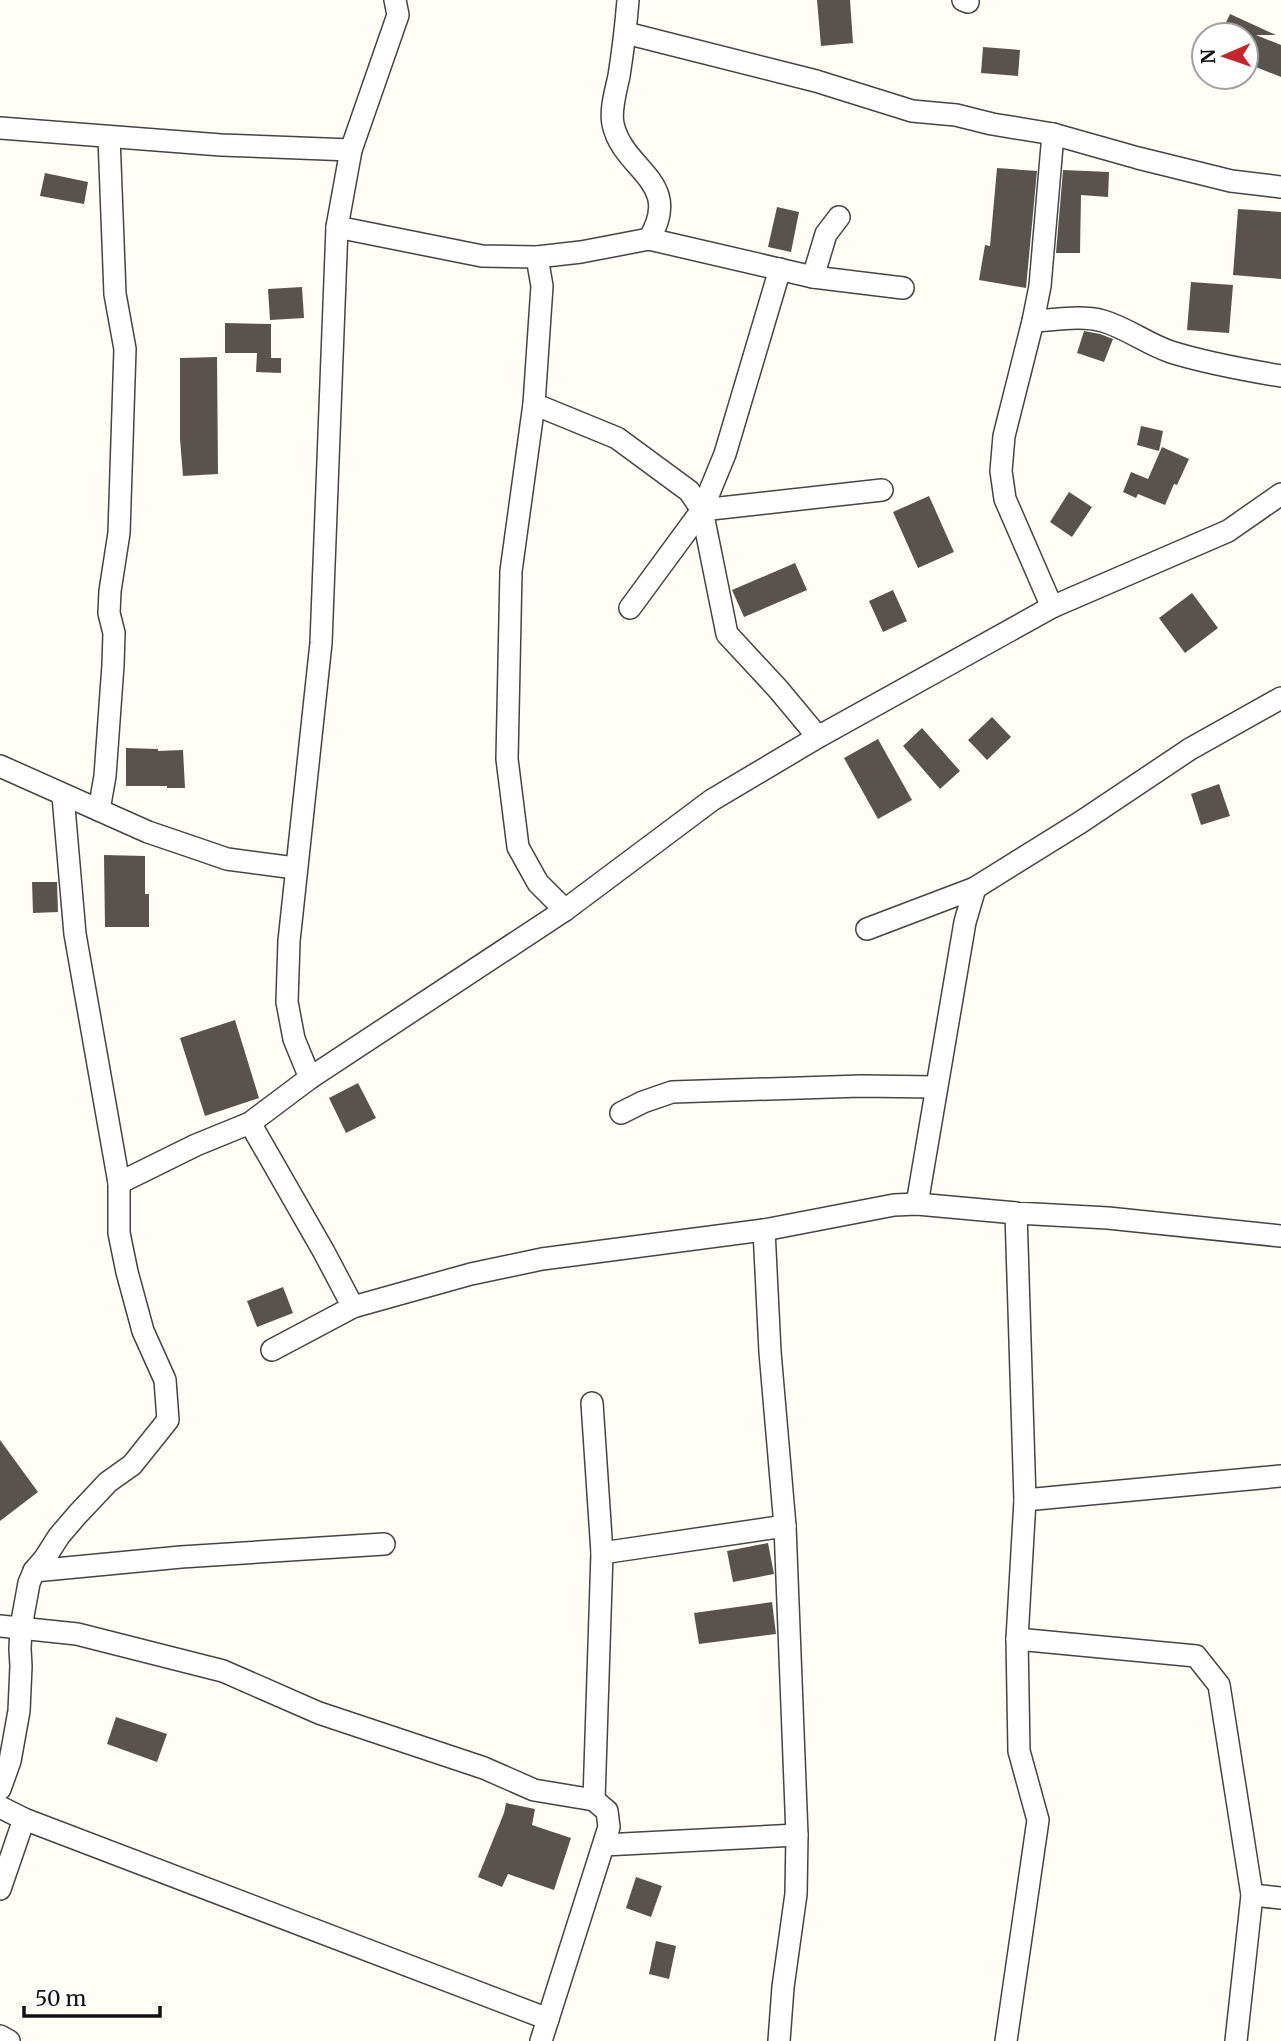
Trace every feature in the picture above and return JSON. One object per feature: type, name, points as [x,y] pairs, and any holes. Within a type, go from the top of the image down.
[{"type":"street","points":[[310,1078],[293,1040],[287,1002],[295,868],[321,643],[337,227],[351,150],[398,15],[395,0]]},
{"type":"street","points":[[628,0],[613,123],[619,139],[658,192],[658,224],[649,239]]},
{"type":"street","points":[[626,33],[816,81],[912,111],[956,115],[1053,134],[1231,181],[1281,187]]},
{"type":"street","points":[[0,128],[221,145],[351,150]]},
{"type":"street","points":[[1052,607],[1005,499],[1001,471],[1004,436],[1033,321],[1044,251],[1053,134]]},
{"type":"street","points":[[99,810],[105,775],[113,665],[114,632],[109,613],[119,533],[125,349],[115,294],[109,137]]},
{"type":"street","points":[[813,277],[827,234],[839,217]]},
{"type":"street","points":[[337,227],[482,256],[537,257],[649,239],[813,277],[903,288]]},
{"type":"street","points":[[537,257],[542,286],[534,404],[511,571],[507,759],[518,847],[538,883],[565,910]]},
{"type":"street","points":[[630,608],[702,510],[725,454],[780,269]]},
{"type":"street","points":[[1033,321],[1100,321],[1129,331],[1171,352],[1281,376]]},
{"type":"street","points":[[534,404],[617,438],[689,491],[702,510],[727,634],[818,737]]},
{"type":"street","points":[[702,510],[882,490]]},
{"type":"street","points":[[119,1183],[196,1145],[250,1123],[310,1078],[565,910],[712,800],[818,737],[1052,607],[1228,531],[1281,494]]},
{"type":"street","points":[[867,929],[975,888],[1081,822],[1190,749],[1281,698]]},
{"type":"street","points":[[0,766],[148,832],[228,859],[295,868]]},
{"type":"street","points":[[0,1789],[10,1761],[19,1711],[22,1666],[20,1648],[11,1627],[34,1571],[77,1515],[108,1482],[132,1465],[168,1420],[165,1380],[143,1331],[119,1233],[119,1183],[75,934],[63,796]]},
{"type":"street","points":[[917,1204],[965,922],[975,888]]},
{"type":"street","points":[[621,1113],[643,1102],[672,1093],[861,1086],[936,1087]]},
{"type":"street","points":[[250,1123],[353,1307]]},
{"type":"street","points":[[272,1350],[353,1307],[471,1274],[542,1259],[764,1230],[894,1205],[917,1204],[1016,1213],[1108,1217],[1281,1236]]},
{"type":"street","points":[[1006,2041],[1038,1820],[1019,1751],[1017,1639],[1025,1500],[1016,1213]]},
{"type":"street","points":[[764,1230],[769,1352],[785,1526],[797,1835],[796,1894],[783,1987],[779,2041]]},
{"type":"street","points":[[592,1403],[602,1553],[594,1800]]},
{"type":"street","points":[[1025,1500],[1281,1476]]},
{"type":"street","points":[[602,1553],[785,1526]]},
{"type":"street","points":[[34,1571],[181,1557],[384,1544]]},
{"type":"street","points":[[11,1627],[77,1634],[223,1671],[319,1713],[484,1768],[534,1790],[594,1800],[607,1811],[609,1828],[541,2041]]},
{"type":"street","points":[[1017,1639],[1196,1656],[1219,1685],[1252,1895],[1236,2041]]},
{"type":"street","points":[[0,1807],[24,1819],[548,2020]]},
{"type":"street","points":[[0,1889],[24,1819]]},
{"type":"street","points":[[604,1845],[797,1835]]},
{"type":"street","points":[[1252,1895],[1281,1898]]},
{"type":"street","points":[[0,2036],[9,2041]]},
{"type":"building","points":[[817,0],[850,0],[853,43],[821,46]]},
{"type":"building","points":[[1230,14],[1245,21],[1227,21]]},
{"type":"building","points":[[1260,28],[1276,35],[1260,35]]},
{"type":"building","points":[[1260,37],[1281,45],[1281,77],[1260,69]]},
{"type":"building","points":[[983,47],[1020,50],[1018,76],[981,73]]},
{"type":"building","points":[[997,168],[1037,171],[1026,288],[979,280],[985,245],[990,246]]},
{"type":"building","points":[[1063,170],[1109,172],[1108,197],[1081,195],[1080,253],[1056,253]]},
{"type":"building","points":[[45,173],[88,182],[84,204],[40,196]]},
{"type":"building","points":[[777,207],[799,212],[791,252],[768,247]]},
{"type":"building","points":[[1238,209],[1281,212],[1281,279],[1233,275]]},
{"type":"building","points":[[1191,282],[1233,285],[1229,333],[1187,330]]},
{"type":"building","points":[[302,287],[304,318],[270,320],[268,289]]},
{"type":"building","points":[[225,323],[271,324],[271,358],[281,358],[281,373],[256,372],[257,353],[225,353]]},
{"type":"building","points":[[1084,331],[1113,339],[1104,362],[1077,353]]},
{"type":"building","points":[[217,357],[218,474],[183,476],[180,358]]},
{"type":"building","points":[[1141,426],[1163,431],[1159,451],[1137,445]]},
{"type":"building","points":[[1162,447],[1189,459],[1165,505],[1138,494],[1136,498],[1123,492],[1131,472],[1148,479]]},
{"type":"building","points":[[1069,492],[1092,507],[1072,537],[1050,522]]},
{"type":"building","points":[[929,496],[954,552],[918,568],[893,512]]},
{"type":"building","points":[[795,563],[807,590],[744,617],[732,590]]},
{"type":"building","points":[[893,590],[907,621],[883,632],[869,601]]},
{"type":"building","points":[[1192,593],[1218,628],[1185,653],[1159,618]]},
{"type":"building","points":[[992,717],[1011,737],[987,760],[968,740]]},
{"type":"building","points":[[922,728],[960,771],[940,789],[903,746]]},
{"type":"building","points":[[878,739],[912,800],[878,819],[844,758]]},
{"type":"building","points":[[126,748],[183,750],[185,788],[126,786]]},
{"type":"building","points":[[1219,784],[1230,816],[1201,825],[1191,794]]},
{"type":"building","points":[[104,855],[145,856],[145,894],[149,894],[149,927],[105,927]]},
{"type":"building","points":[[32,882],[57,882],[58,912],[33,913]]},
{"type":"building","points":[[235,1020],[259,1098],[205,1116],[180,1038]]},
{"type":"building","points":[[358,1083],[376,1118],[346,1133],[329,1098]]},
{"type":"building","points":[[283,1287],[293,1313],[257,1327],[247,1301]]},
{"type":"building","points":[[0,1440],[38,1492],[0,1521]]},
{"type":"building","points":[[768,1543],[774,1574],[733,1582],[727,1551]]},
{"type":"building","points":[[772,1602],[776,1634],[699,1644],[694,1613]]},
{"type":"building","points":[[116,1717],[167,1734],[157,1762],[107,1744]]},
{"type":"building","points":[[506,1803],[535,1809],[532,1825],[571,1838],[554,1890],[508,1874],[502,1887],[478,1877]]},
{"type":"building","points":[[636,1877],[662,1886],[651,1917],[626,1908]]},
{"type":"building","points":[[656,1941],[676,1946],[669,1979],[649,1974]]}]
